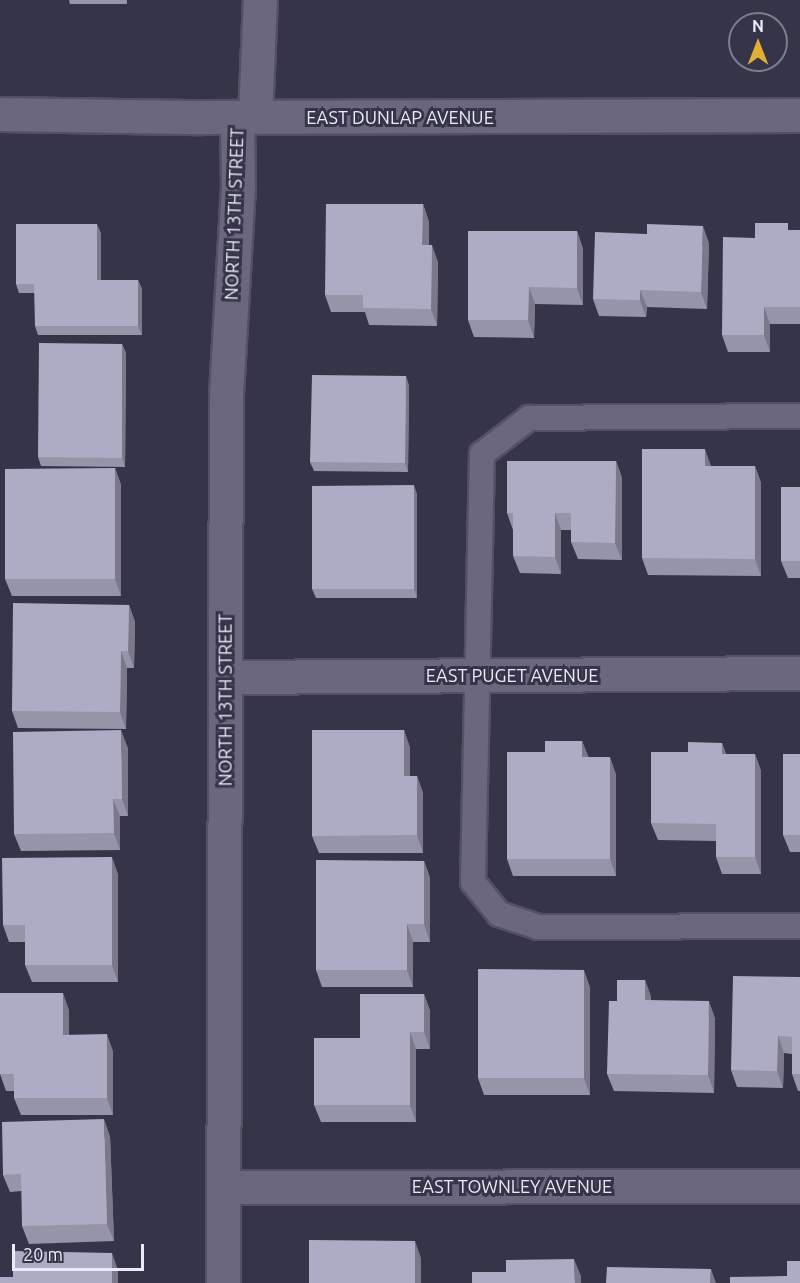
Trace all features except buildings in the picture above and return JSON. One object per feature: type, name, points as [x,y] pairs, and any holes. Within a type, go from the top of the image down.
[{"type":"street","name":"NORTH 13TH STREET","points":[[223,1283],[226,394],[238,187],[260,0]]},
{"type":"street","name":"EAST DUNLAP AVENUE","points":[[0,114],[246,117],[800,116]]},
{"type":"street","name":"EAST PUGET AVENUE","points":[[225,677],[800,673]]},
{"type":"street","name":"EAST TOWNLEY AVENUE","points":[[225,1187],[800,1186]]},
{"type":"lane","points":[[800,416],[529,418],[482,454],[473,882],[499,914],[538,927],[800,926]]}]
